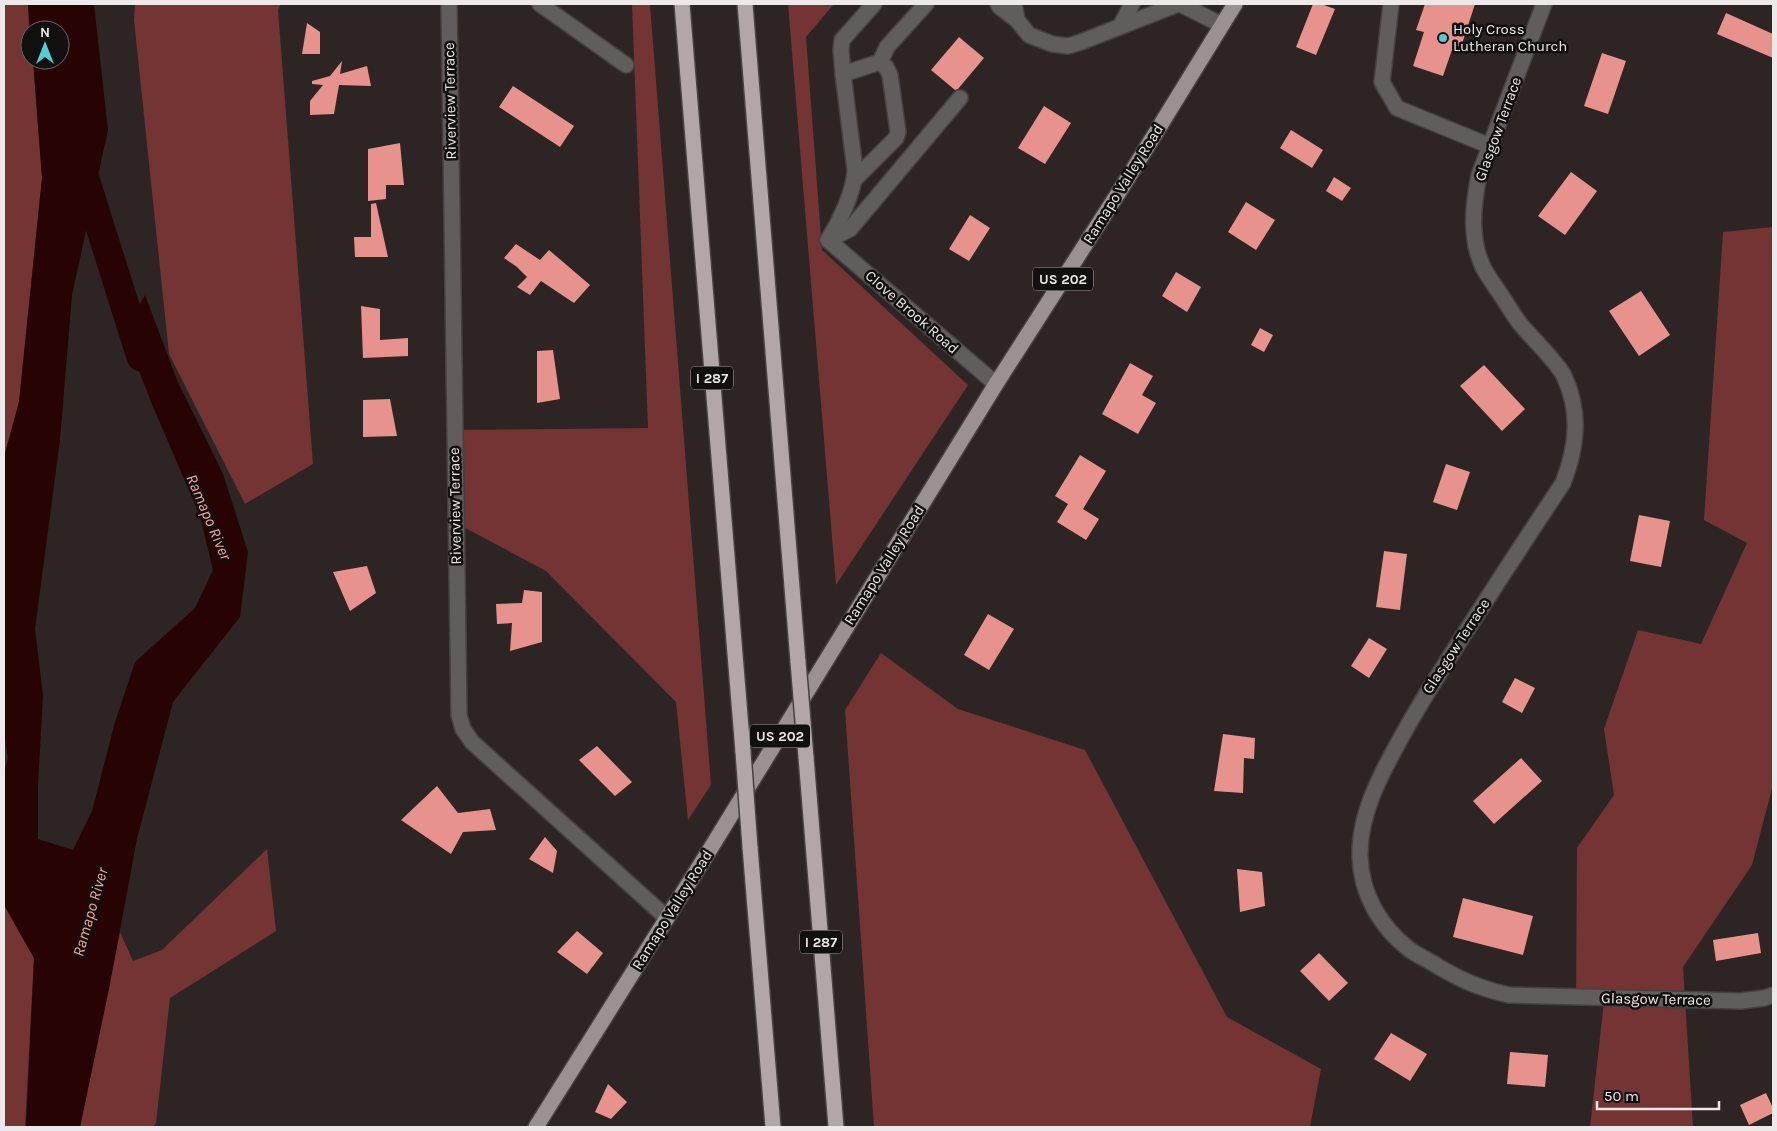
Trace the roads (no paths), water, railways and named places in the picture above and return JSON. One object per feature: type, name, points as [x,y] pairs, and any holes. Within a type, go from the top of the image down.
[{"type":"highway","name":"I 287","points":[[682,4],[773,1127]]},
{"type":"highway","name":"I 287","points":[[745,4],[836,1127]]},
{"type":"main road","name":"Ramapo Valley Road","points":[[536,1127],[996,384],[1131,173],[1235,4]]},
{"type":"street","name":"Riverview Terrace","points":[[449,4],[459,715],[463,729],[472,742],[666,918]]},
{"type":"street","points":[[540,4],[626,65]]},
{"type":"street","points":[[828,240],[838,224],[855,179],[840,50],[842,40],[874,4]]},
{"type":"street","points":[[843,74],[880,62],[887,47],[926,4]]},
{"type":"street","points":[[998,4],[1017,20],[1029,35],[1052,44],[1068,46],[1179,4],[1222,26]]},
{"type":"street","points":[[1014,4],[1017,20]]},
{"type":"street","points":[[1120,26],[1132,4]]},
{"type":"street","points":[[1391,4],[1382,82],[1397,108],[1490,146]]},
{"type":"street","name":"Glasgow Terrace","points":[[1544,4],[1479,175],[1474,200],[1474,222],[1477,247],[1484,268],[1520,324],[1564,376],[1572,397],[1574,410],[1575,440],[1571,462],[1563,483],[1428,689],[1384,769],[1371,800],[1362,831],[1360,855],[1362,878],[1370,901],[1390,932],[1412,951],[1464,981],[1486,990],[1509,995],[1741,1001],[1773,995]]},
{"type":"street","points":[[855,179],[896,138],[898,132],[890,75],[886,67],[880,62]]},
{"type":"street","points":[[828,240],[850,229],[960,98]]},
{"type":"street","name":"Clove Brook Road","points":[[828,240],[996,384]]},
{"type":"water","points":[[28,4],[94,4],[108,130],[72,295],[60,440],[35,629],[43,695],[38,785],[38,839],[73,850],[92,811],[115,722],[135,662],[195,608],[213,570],[200,516],[151,402],[124,332],[145,295],[177,380],[223,474],[248,552],[240,617],[173,702],[137,839],[109,989],[80,1127],[26,1127],[34,958],[4,905],[4,773],[8,758],[4,733],[4,457],[19,402],[42,178],[34,70],[70,70],[70,20],[29,20]]},
{"type":"waterway","name":"Ramapo River","points":[[80,163],[141,357]]},
{"type":"place","name":"Holy Cross Lutheran Church","points":[[1443,38]]}]
